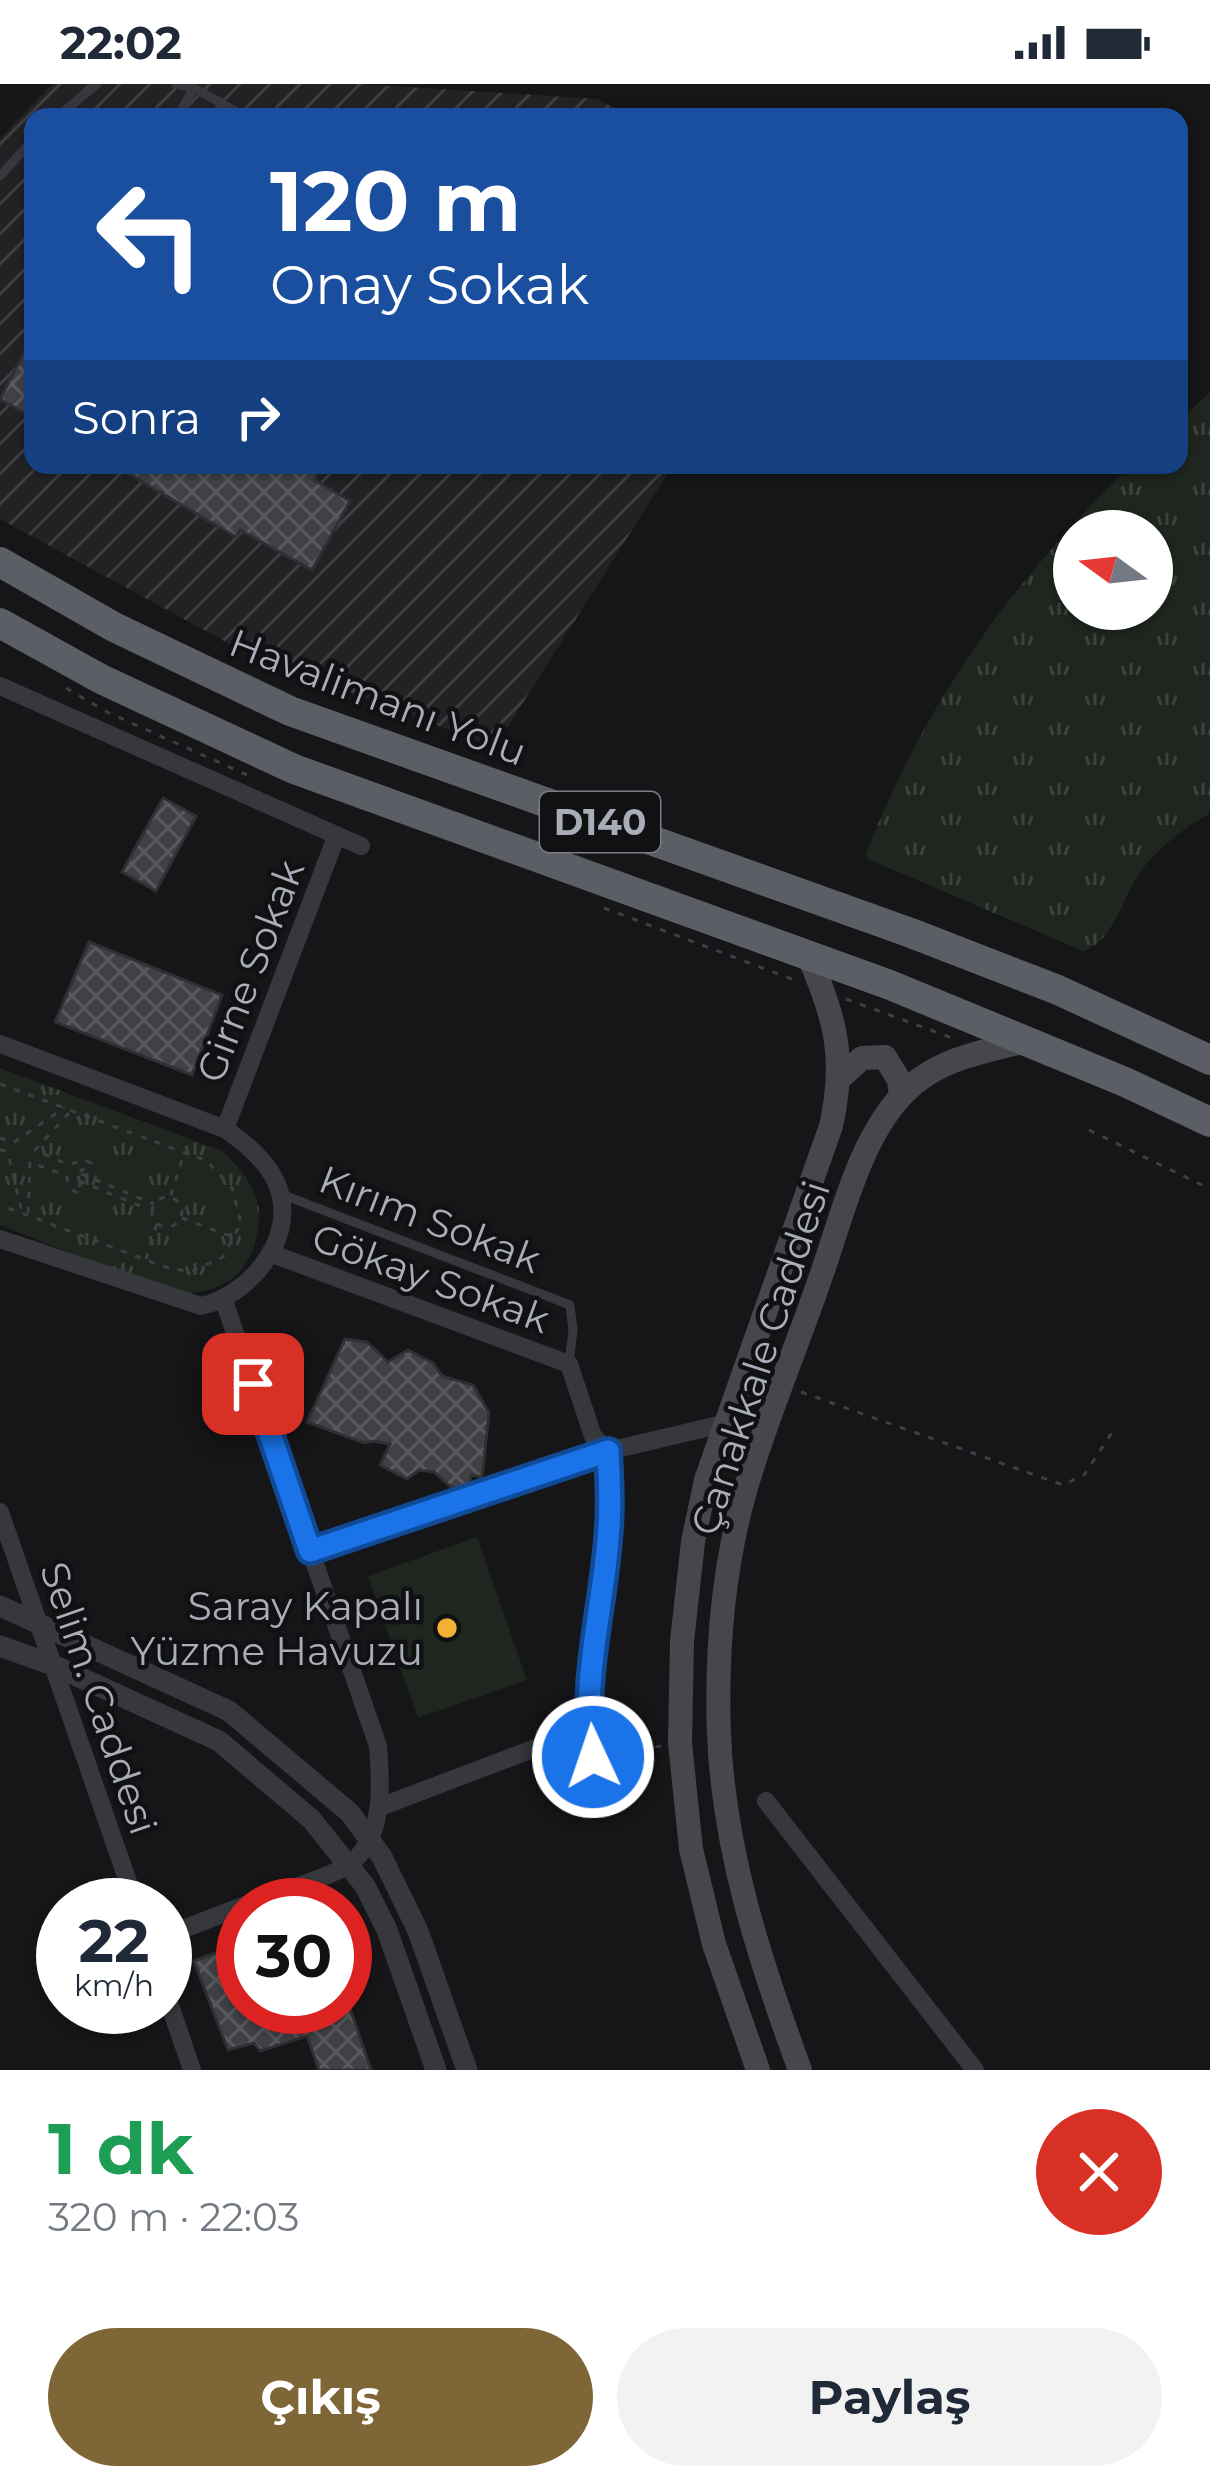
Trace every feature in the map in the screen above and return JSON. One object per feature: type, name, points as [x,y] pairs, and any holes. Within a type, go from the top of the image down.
[{"type":"highway","name":"Havalimanı Yolu","points":[[0,562],[132,636],[290,711],[910,933],[1058,990],[1210,1060]]},
{"type":"highway","name":"D140","points":[[0,623],[101,679],[294,770],[1027,1040],[1210,1122]]},
{"type":"main road","name":"Çanakkale Caddesi","points":[[758,2070],[714,1944],[686,1814],[680,1743],[685,1600],[698,1515],[724,1424],[831,1126],[839,1079],[833,1016],[809,957]]},
{"type":"main road","name":"Çanakkale Caddesi","points":[[800,2070],[754,1936],[730,1838],[719,1736],[719,1654],[733,1546],[752,1468],[874,1136],[901,1096],[929,1072],[1027,1040]]},
{"type":"main road","points":[[839,1079],[862,1058],[885,1058],[899,1079],[901,1096]]},
{"type":"street","points":[[0,686],[362,846]]},
{"type":"street","name":"Girne Sokak","points":[[225,1129],[336,837]]},
{"type":"street","points":[[0,1044],[225,1129],[248,1145],[280,1194],[276,1242],[270,1253],[245,1286],[224,1301],[201,1306],[0,1239]]},
{"type":"street","name":"Gökay Sokak","points":[[270,1253],[569,1364],[593,1436],[608,1451]]},
{"type":"street","points":[[224,1301],[378,1746],[380,1807],[360,1850],[301,1878]]},
{"type":"street","points":[[310,1551],[608,1451],[724,1424]]},
{"type":"street","points":[[594,1761],[588,1729],[591,1662],[609,1528],[608,1451]]},
{"type":"street","name":"Selim. Caddesi","points":[[0,1512],[127,1878]]},
{"type":"street","points":[[0,1606],[229,1712],[350,1813],[436,2070]]},
{"type":"street","points":[[0,1646],[53,1665],[219,1741],[299,1808],[360,1850],[418,1931],[467,2070]]},
{"type":"street","points":[[380,1807],[588,1729]]},
{"type":"street","points":[[766,1801],[975,2070]]},
{"type":"street","points":[[180,2034],[192,2070]]},
{"type":"lane","points":[[68,108],[98,84]]},
{"type":"lane","points":[[176,84],[194,88],[230,108]]},
{"type":"lane","points":[[182,108],[194,88]]},
{"type":"lane","points":[[0,176],[24,150]]},
{"type":"lane","name":"Kırım Sokak","points":[[280,1194],[570,1305],[569,1364]]},
{"type":"path","points":[[0,1084],[185,1151],[218,1169],[242,1214],[236,1238],[223,1257],[190,1272],[0,1205]]},
{"type":"path","points":[[0,1138],[14,1143],[64,1108]]},
{"type":"path","points":[[25,1214],[30,1162],[66,1176],[71,1190],[79,1193],[77,1180],[91,1162],[68,1165],[35,1150],[71,1110]]},
{"type":"path","points":[[1089,1130],[1210,1189]]},
{"type":"path","points":[[0,1149],[8,1153],[25,1214]]},
{"type":"path","points":[[153,1207],[170,1197],[185,1151]]},
{"type":"path","points":[[80,1174],[153,1207]]},
{"type":"path","points":[[77,1180],[153,1207]]},
{"type":"path","points":[[170,1197],[181,1207],[181,1218]]},
{"type":"path","points":[[146,1260],[157,1223],[153,1207]]},
{"type":"path","points":[[181,1218],[236,1238]]},
{"type":"path","points":[[157,1223],[170,1227],[181,1218]]},
{"type":"path","points":[[799,1391],[1063,1485],[1084,1475],[1113,1431]]},
{"type":"path","points":[[594,1761],[680,1743]]},
{"type":"shaded area","points":[[52,84],[361,84],[597,99],[614,108],[29,108]]},
{"type":"shaded area","points":[[24,113],[24,474],[667,474],[495,747],[248,654],[0,519],[0,138]]},
{"type":"green space","points":[[1210,392],[1210,813],[1151,859],[1103,938],[1083,951],[868,859],[866,854],[915,746],[945,694],[1012,597],[1053,548],[1053,630],[1173,630],[1173,510],[1087,510],[1123,474],[1188,474],[1188,413]]},
{"type":"green space","points":[[0,1068],[222,1151],[246,1178],[259,1206],[253,1250],[246,1263],[215,1288],[172,1293],[0,1225]]},
{"type":"green space","name":"Saray Kapalı Yüzme Havuzu","points":[[477,1537],[527,1680],[418,1718],[368,1576]]},
{"type":"building","points":[[24,352],[24,413],[0,399]]},
{"type":"building","points":[[129,474],[317,474],[314,480],[350,501],[312,570],[240,530],[236,537]]},
{"type":"building","points":[[163,798],[196,816],[156,891],[122,872]]},
{"type":"building","points":[[89,942],[222,995],[192,1075],[55,1022]]},
{"type":"building","points":[[345,1339],[367,1342],[388,1362],[408,1350],[433,1363],[442,1376],[473,1385],[489,1413],[482,1477],[471,1475],[469,1489],[451,1487],[434,1472],[419,1470],[407,1479],[380,1465],[390,1444],[364,1443],[307,1422]]},
{"type":"building","points":[[216,1953],[216,2019],[194,1961]]},
{"type":"building","points":[[222,2034],[359,2034],[371,2070],[319,2070],[307,2036],[260,2051],[254,2043],[228,2050]]},
{"type":"place","name":"Saray Kapalı Yüzme Havuzu","points":[[447,1628]]},
{"type":"route","points":[[253,1384],[310,1551],[608,1451],[609,1528],[591,1662],[588,1729],[593,1757]]}]
